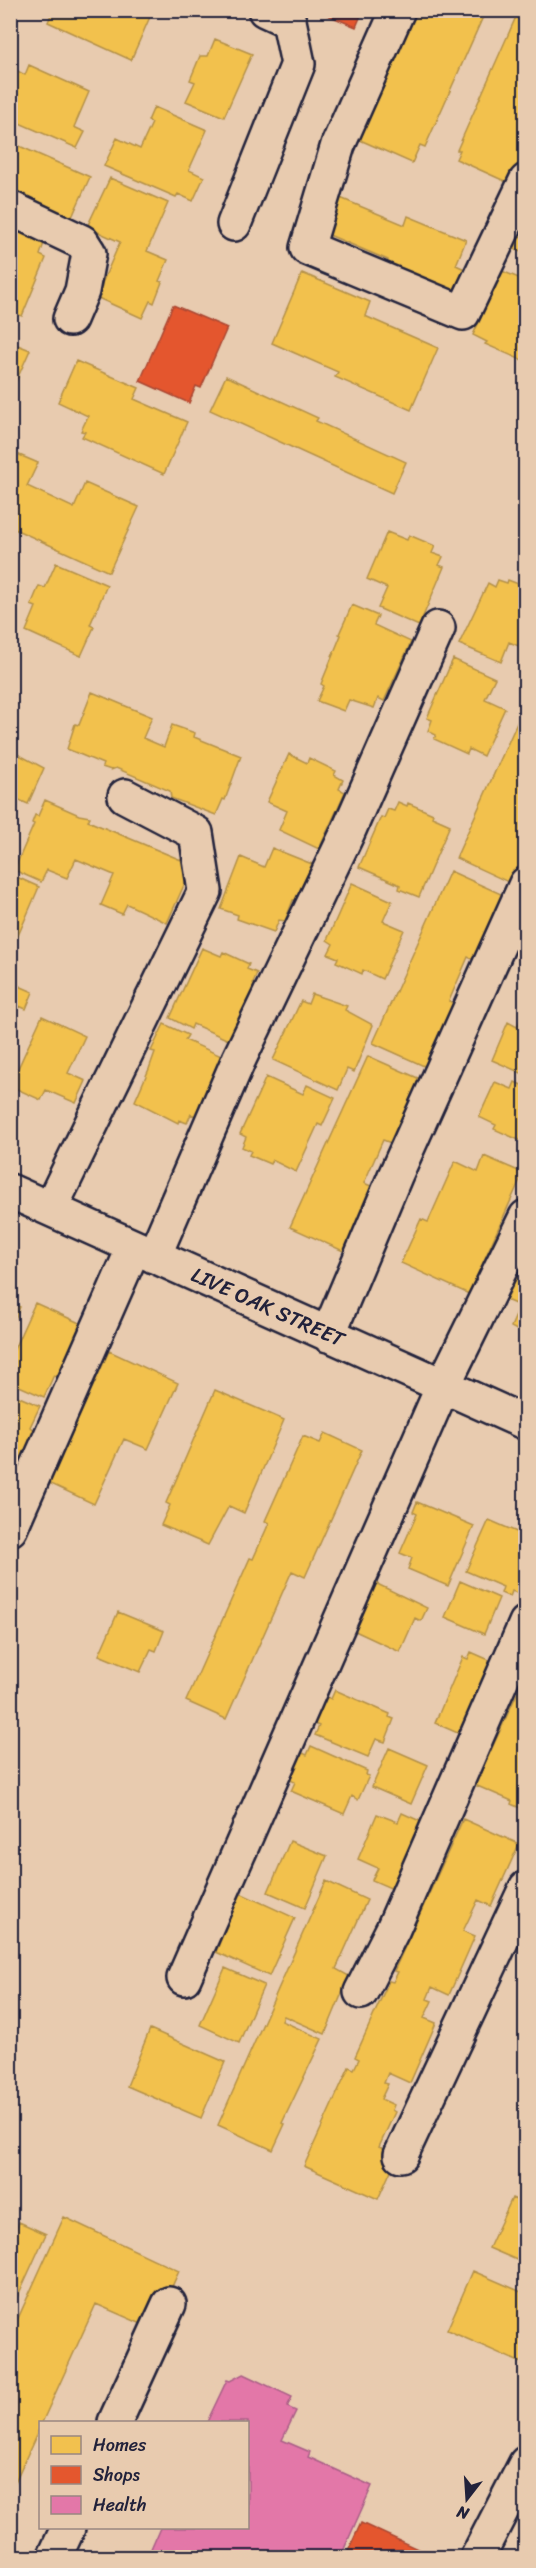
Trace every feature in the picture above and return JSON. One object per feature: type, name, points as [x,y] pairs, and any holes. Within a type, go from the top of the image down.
[{"type":"street","points":[[234,224],[298,64],[289,21],[265,10]]},
{"type":"street","points":[[398,10],[338,145],[307,248],[463,313],[525,181]]},
{"type":"street","points":[[10,208],[82,242],[88,253],[82,291],[70,319]]},
{"type":"street","points":[[10,1529],[346,834],[438,628]]},
{"type":"street","points":[[50,1209],[205,891],[196,833],[125,796]]},
{"type":"street","points":[[328,1335],[395,1176],[525,884]]},
{"type":"street","name":"LIVE OAK STREET","points":[[10,1191],[525,1423]]},
{"type":"street","points":[[184,1978],[443,1386],[525,1217]]},
{"type":"street","points":[[361,1992],[393,1929],[525,1623]]},
{"type":"street","points":[[401,2155],[525,1888]]},
{"type":"street","points":[[115,2421],[169,2304]]},
{"type":"street","points":[[477,2558],[525,2463]]},
{"type":"street","points":[[54,2558],[68,2529]]},
{"type":"building: Homes","points":[[53,10],[153,10],[131,60],[48,22]]},
{"type":"building: Homes","points":[[406,10],[486,10],[425,147],[420,145],[412,163],[351,136]]},
{"type":"building: Homes","points":[[519,10],[526,10],[526,155],[516,176],[509,183],[456,159],[460,150],[457,150]]},
{"type":"building: Homes","points":[[215,39],[252,54],[224,117],[186,101],[195,82],[190,80],[200,56],[208,56]]},
{"type":"building: Homes","points":[[29,65],[89,92],[74,127],[85,132],[77,148],[10,119],[10,76],[14,69],[25,75]]},
{"type":"building: Homes","points":[[154,107],[207,130],[189,170],[204,177],[193,201],[178,194],[176,197],[104,166],[117,138],[140,149],[152,123],[148,121]]},
{"type":"building: Homes","points":[[10,142],[90,177],[67,228],[10,202]]},
{"type":"building: Homes","points":[[110,178],[168,203],[147,251],[168,260],[159,281],[162,282],[154,303],[150,301],[142,318],[96,297],[120,242],[87,227]]},
{"type":"building: Homes","points":[[338,197],[405,225],[408,216],[466,240],[456,265],[471,272],[458,304],[383,272],[388,260],[322,232]]},
{"type":"building: Homes","points":[[526,217],[526,254],[512,248]]},
{"type":"building: Homes","points":[[10,225],[45,240],[40,255],[46,258],[22,316],[10,312]]},
{"type":"building: Homes","points":[[502,271],[526,281],[526,362],[485,344],[487,342],[473,335]]},
{"type":"building: Homes","points":[[302,273],[370,302],[365,316],[438,348],[411,410],[335,377],[338,372],[272,343]]},
{"type":"building: Homes","points":[[10,342],[30,350],[10,395]]},
{"type":"building: Homes","points":[[76,361],[139,388],[134,399],[187,422],[164,474],[82,437],[85,432],[81,431],[88,416],[58,402]]},
{"type":"building: Homes","points":[[226,376],[318,418],[316,421],[406,462],[392,493],[210,410]]},
{"type":"building: Homes","points":[[10,451],[38,463],[27,486],[74,508],[85,483],[139,507],[109,572],[10,527]]},
{"type":"building: Homes","points":[[387,532],[407,540],[409,535],[435,546],[432,553],[443,557],[439,565],[444,567],[419,626],[378,608],[387,588],[367,579]]},
{"type":"building: Homes","points":[[56,563],[107,585],[90,625],[94,627],[81,656],[26,631],[36,607],[31,605],[39,586],[45,588]]},
{"type":"building: Homes","points":[[498,580],[507,583],[508,580],[526,587],[526,649],[509,642],[501,662],[459,644],[488,583],[495,587]]},
{"type":"building: Homes","points":[[352,605],[378,616],[374,625],[411,642],[384,701],[378,698],[374,708],[349,700],[344,711],[317,701],[324,686],[321,684],[341,635],[339,634]]},
{"type":"building: Homes","points":[[453,659],[495,678],[485,699],[505,708],[483,756],[469,749],[467,754],[434,739],[436,735],[428,731],[432,720],[427,718]]},
{"type":"building: Homes","points":[[92,692],[152,717],[143,738],[164,747],[172,725],[195,733],[194,737],[241,756],[225,800],[223,799],[216,815],[171,798],[170,791],[116,768],[111,770],[102,767],[103,764],[67,749],[75,724],[79,725]]},
{"type":"building: Homes","points":[[526,703],[526,868],[517,886],[456,858]]},
{"type":"building: Homes","points":[[10,750],[44,768],[28,804],[10,796]]},
{"type":"building: Homes","points":[[289,754],[307,763],[309,758],[336,771],[334,775],[343,780],[339,789],[345,792],[319,849],[279,830],[287,811],[267,802]]},
{"type":"building: Homes","points":[[45,800],[79,815],[90,817],[88,821],[193,865],[167,923],[127,904],[122,914],[101,905],[114,875],[76,859],[67,878],[47,870],[41,882],[14,870],[34,824],[32,823],[35,815],[38,816]]},
{"type":"building: Homes","points":[[398,802],[407,806],[408,803],[433,814],[432,817],[450,825],[419,897],[399,889],[400,885],[359,867],[381,817],[384,818],[388,809],[394,811]]},
{"type":"building: Homes","points":[[272,848],[312,864],[285,921],[279,920],[274,932],[237,919],[238,915],[221,909],[241,857],[264,867]]},
{"type":"building: Homes","points":[[450,871],[512,899],[474,960],[468,957],[449,1001],[454,1003],[442,1033],[435,1071],[373,1043]]},
{"type":"building: Homes","points":[[10,874],[39,887],[17,938],[10,936]]},
{"type":"building: Homes","points":[[352,883],[392,901],[383,921],[404,930],[382,979],[363,970],[362,974],[336,962],[338,958],[328,954],[333,944],[327,940]]},
{"type":"building: Homes","points":[[202,948],[221,956],[223,952],[249,964],[247,969],[257,973],[253,983],[258,985],[233,1042],[193,1024],[191,1029],[170,1018]]},
{"type":"building: Homes","points":[[10,982],[33,992],[26,1009],[19,1006],[10,1026]]},
{"type":"building: Homes","points":[[312,994],[347,1006],[345,1010],[373,1025],[354,1072],[347,1069],[338,1090],[273,1060],[301,1001],[308,1004]]},
{"type":"building: Homes","points":[[526,1008],[526,1075],[492,1060],[508,1022],[517,1027]]},
{"type":"building: Homes","points":[[42,1016],[85,1036],[68,1073],[86,1081],[76,1103],[46,1090],[41,1100],[10,1086]]},
{"type":"building: Homes","points":[[164,1024],[188,1035],[185,1040],[226,1058],[197,1117],[191,1114],[187,1123],[179,1120],[178,1123],[135,1101],[155,1052],[151,1051]]},
{"type":"building: Homes","points":[[368,1056],[429,1083],[414,1116],[405,1112],[391,1143],[383,1140],[364,1183],[373,1187],[359,1218],[367,1222],[352,1255],[290,1227]]},
{"type":"building: Homes","points":[[266,1077],[303,1094],[307,1085],[335,1098],[322,1126],[318,1124],[296,1172],[272,1160],[270,1164],[249,1155],[251,1151],[242,1147],[246,1137],[240,1134]]},
{"type":"building: Homes","points":[[495,1082],[512,1089],[515,1082],[526,1087],[526,1143],[494,1129],[496,1125],[479,1117]]},
{"type":"building: Homes","points":[[484,1156],[523,1173],[469,1294],[401,1263],[421,1219],[428,1222],[455,1161],[478,1172]]},
{"type":"building: Homes","points":[[526,1258],[526,1335],[511,1327],[520,1306],[506,1300]]},
{"type":"building: Homes","points":[[10,1303],[20,1307],[10,1330]]},
{"type":"building: Homes","points":[[35,1303],[84,1325],[60,1378],[54,1375],[44,1397],[10,1382],[10,1358]]},
{"type":"building: Homes","points":[[109,1351],[178,1383],[148,1449],[124,1439],[94,1504],[49,1483]]},
{"type":"building: Homes","points":[[215,1390],[284,1420],[244,1513],[229,1506],[208,1545],[161,1525],[170,1505],[166,1503]]},
{"type":"building: Homes","points":[[10,1393],[40,1406],[30,1427],[38,1431],[14,1483],[10,1482]]},
{"type":"building: Homes","points":[[325,1433],[362,1450],[305,1577],[292,1571],[226,1719],[186,1701],[250,1558],[253,1559],[269,1523],[265,1521],[303,1436],[320,1443]]},
{"type":"building: Homes","points":[[417,1502],[474,1526],[448,1586],[408,1569],[412,1558],[400,1553],[417,1514],[413,1512]]},
{"type":"building: Homes","points":[[489,1520],[526,1536],[526,1597],[512,1591],[510,1597],[501,1593],[503,1587],[466,1571]]},
{"type":"building: Homes","points":[[369,1580],[427,1608],[421,1621],[415,1618],[400,1652],[353,1630]]},
{"type":"building: Homes","points":[[460,1581],[499,1598],[484,1634],[445,1617]]},
{"type":"building: Homes","points":[[118,1612],[164,1631],[156,1651],[151,1649],[140,1672],[99,1655]]},
{"type":"building: Homes","points":[[471,1652],[496,1663],[469,1738],[435,1723],[463,1657],[468,1659]]},
{"type":"building: Homes","points":[[526,1674],[526,1806],[521,1805],[520,1808],[511,1804],[512,1801],[475,1785]]},
{"type":"building: Homes","points":[[335,1690],[390,1714],[389,1717],[394,1719],[385,1742],[376,1739],[368,1757],[315,1735],[319,1726],[310,1722],[321,1694],[331,1699]]},
{"type":"building: Homes","points":[[311,1746],[367,1771],[366,1775],[369,1776],[358,1800],[352,1796],[344,1814],[291,1791],[295,1782],[284,1777],[296,1750],[307,1755]]},
{"type":"building: Homes","points":[[389,1748],[428,1765],[411,1804],[372,1787]]},
{"type":"building: Homes","points":[[402,1813],[431,1826],[402,1893],[372,1880],[378,1868],[358,1859],[377,1814],[398,1822]]},
{"type":"building: Homes","points":[[463,1819],[519,1844],[491,1906],[478,1900],[463,1931],[475,1936],[449,1995],[432,1987],[427,1999],[432,2001],[424,2018],[436,2023],[410,2083],[388,2073],[384,2083],[388,2084],[381,2099],[394,2105],[392,2110],[395,2112],[379,2147],[398,2155],[378,2199],[304,2166],[349,2067],[354,2069],[359,2059],[355,2057],[389,1981],[393,1982],[398,1972],[394,1971]]},
{"type":"building: Homes","points":[[290,1841],[327,1856],[305,1908],[268,1892]]},
{"type":"building: Homes","points":[[326,1881],[367,1900],[336,1969],[349,1976],[325,2034],[284,2016],[282,2021],[322,2039],[282,2123],[285,2124],[273,2150],[218,2125]]},
{"type":"building: Homes","points":[[240,1893],[295,1918],[269,1976],[216,1952]]},
{"type":"building: Homes","points":[[225,1968],[264,1985],[239,2043],[200,2025]]},
{"type":"building: Homes","points":[[150,2029],[225,2062],[201,2118],[127,2086]]},
{"type":"building: Homes","points":[[512,2198],[526,2204],[526,2264],[489,2248]]},
{"type":"building: Homes","points":[[64,2217],[179,2271],[153,2329],[96,2304],[43,2421],[39,2421],[39,2429],[10,2493],[10,2336]]},
{"type":"building: Homes","points":[[19,2222],[46,2234],[10,2313],[10,2231],[15,2233]]},
{"type":"building: Homes","points":[[473,2271],[526,2294],[526,2365],[447,2330]]},
{"type":"building: Shops","points":[[324,10],[371,10],[368,16],[362,13],[356,27],[323,13]]},
{"type":"building: Shops","points":[[173,305],[227,328],[201,388],[196,386],[189,403],[140,381]]},
{"type":"building: Shops","points":[[361,2523],[420,2550],[416,2558],[345,2558]]},
{"type":"building: Health","points":[[243,2374],[292,2397],[287,2407],[296,2411],[282,2440],[310,2452],[308,2457],[372,2486],[340,2558],[147,2558],[160,2529],[249,2529],[249,2421],[207,2421],[227,2380],[230,2381]]}]
